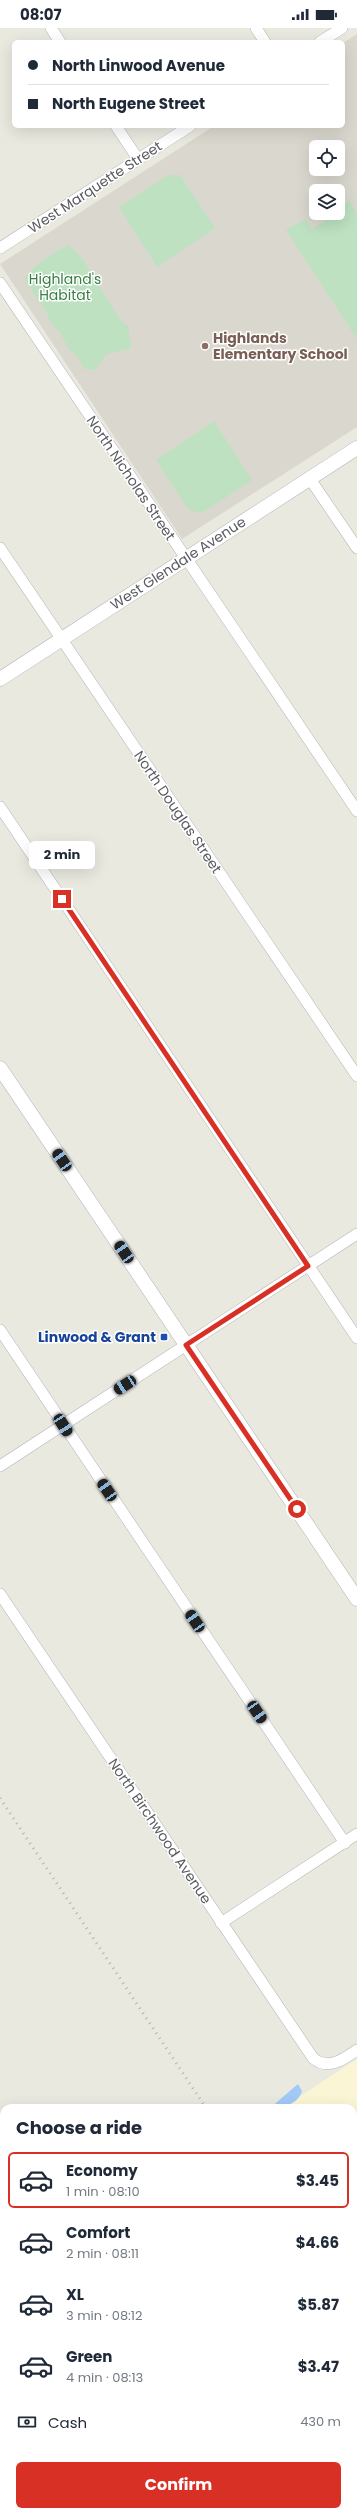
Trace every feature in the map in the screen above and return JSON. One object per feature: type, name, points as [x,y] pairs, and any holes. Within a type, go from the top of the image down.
[{"type":"street","points":[[51,28],[59,40]]},
{"type":"street","points":[[256,28],[264,40]]},
{"type":"street","points":[[323,40],[342,28]]},
{"type":"street","points":[[117,128],[138,159]]},
{"type":"street","name":"West Marquette Street","points":[[0,248],[187,128]]},
{"type":"street","name":"North Nicholas Street","points":[[0,283],[356,808]]},
{"type":"street","name":"West Glendale Avenue","points":[[0,679],[357,448]]},
{"type":"street","points":[[310,479],[357,548]]},
{"type":"street","name":"North Douglas Street","points":[[0,548],[357,1076]]},
{"type":"street","points":[[0,807],[357,1338]]},
{"type":"street","points":[[0,1068],[357,1599]]},
{"type":"street","points":[[0,1466],[357,1234]]},
{"type":"street","points":[[0,1330],[345,1843]]},
{"type":"street","name":"North Birchwood Avenue","points":[[0,1594],[313,2058],[324,2064],[343,2059],[357,2050]]},
{"type":"street","points":[[222,1923],[357,1834]]},
{"type":"shaded area","name":"Highlands Elementary School","points":[[357,34],[357,427],[182,539],[0,264],[211,128],[345,128],[345,42]]},
{"type":"shaded area","points":[[357,2059],[357,2104],[288,2104]]},
{"type":"green space","points":[[169,175],[180,175],[215,228],[157,267],[119,207]]},
{"type":"green space","points":[[349,200],[357,213],[357,339],[286,230],[305,219],[312,229],[327,220],[345,220],[345,205]]},
{"type":"green space","name":"Highland's Habitat","points":[[69,245],[82,258],[120,320],[128,326],[131,348],[107,354],[95,370],[84,369],[77,356],[68,348],[60,332],[51,324],[47,313],[25,280],[37,265]]},
{"type":"green space","points":[[214,421],[252,480],[205,511],[199,513],[188,509],[156,460]]},
{"type":"water","points":[[298,2084],[302,2091],[297,2100],[291,2104],[275,2104]]},
{"type":"railway","points":[[0,1798],[203,2104]]},
{"type":"place","name":"Highlands Elementary School","points":[[205,346]]},
{"type":"place","name":"Linwood & Grant","points":[[164,1337]]},
{"type":"route","points":[[62,899],[308,1266],[186,1345],[297,1509]]}]
